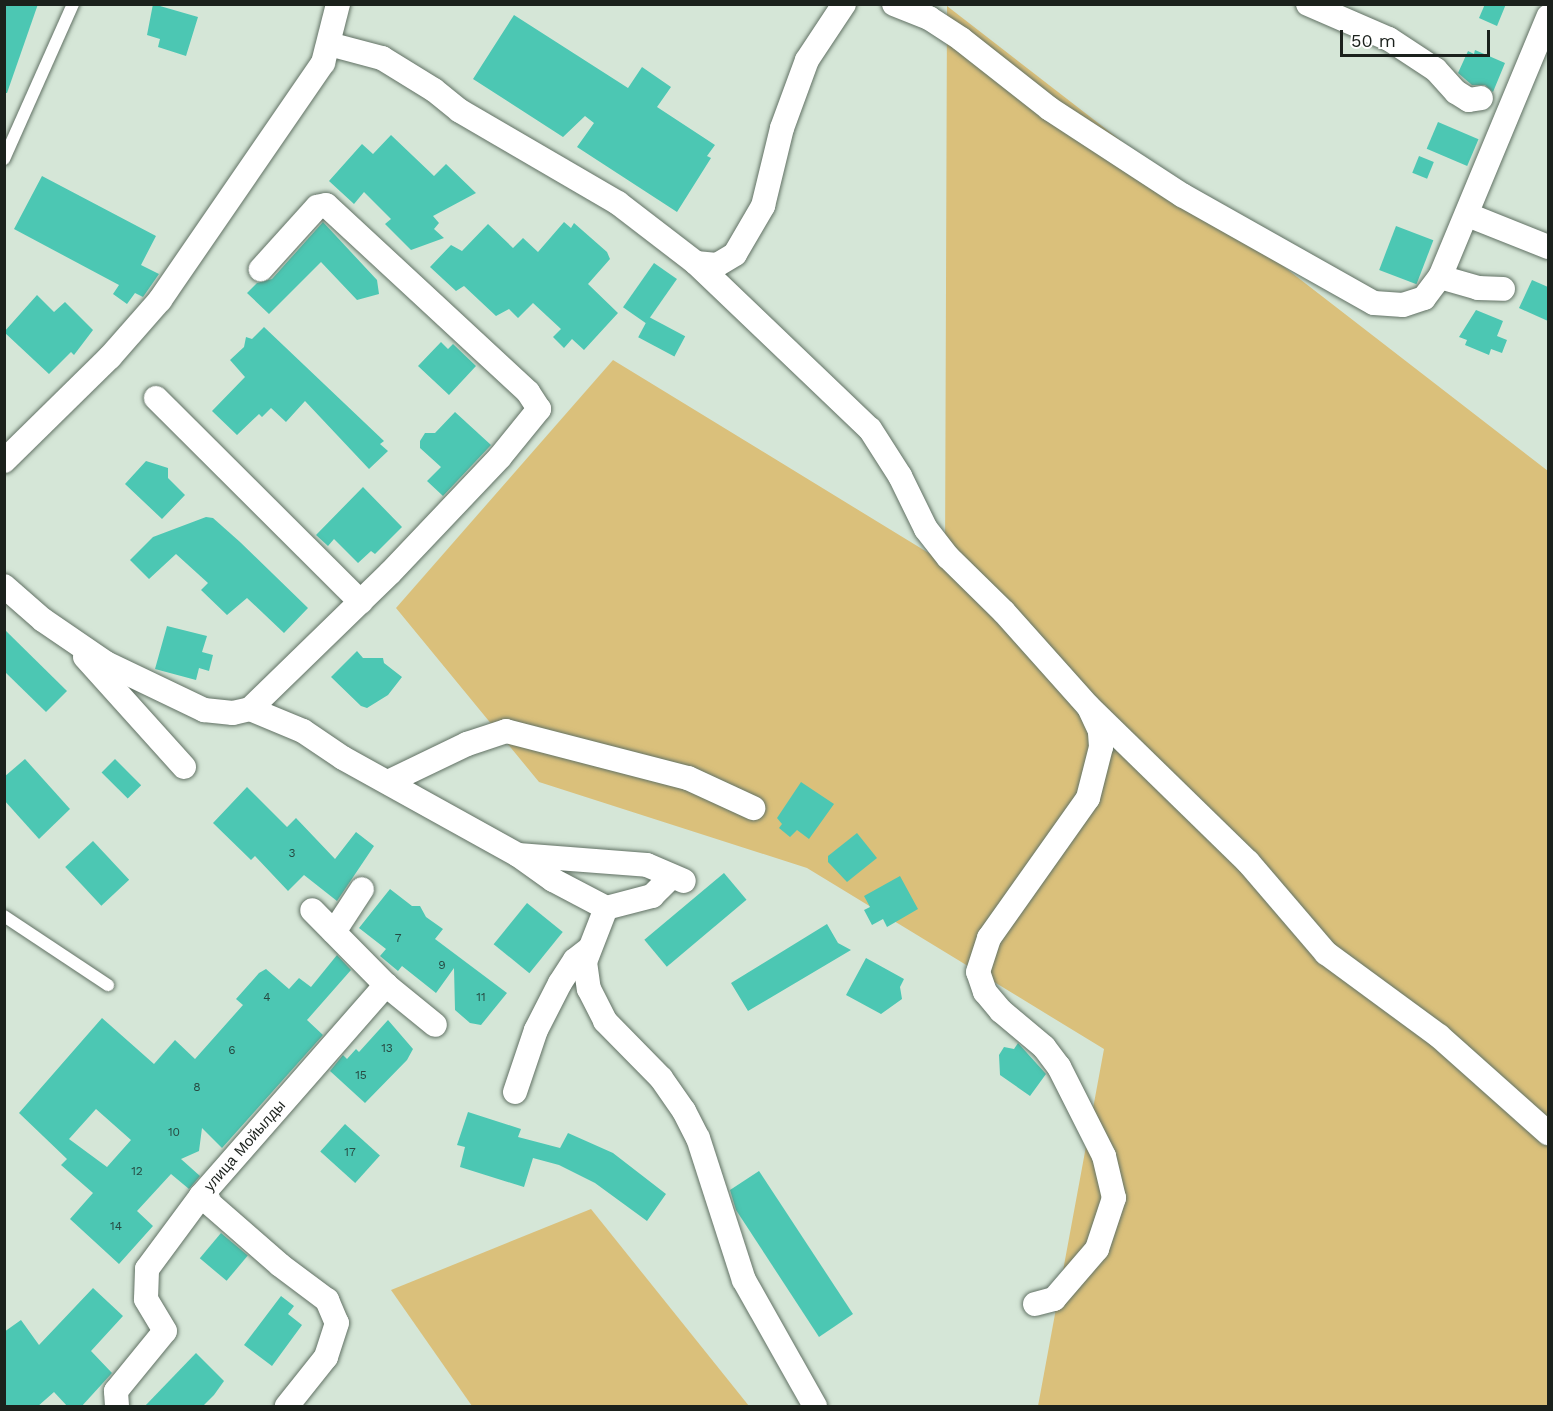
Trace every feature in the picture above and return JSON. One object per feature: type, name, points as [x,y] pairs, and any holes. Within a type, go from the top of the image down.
[{"type":"street","points":[[4,461],[110,357],[160,300],[279,132],[323,63],[338,4]]},
{"type":"street","points":[[696,263],[717,265],[735,254],[763,206],[782,128],[807,60],[844,4]]},
{"type":"street","points":[[894,4],[929,18],[961,39],[1050,109],[1128,163],[1374,303],[1403,305],[1424,298],[1440,277],[1468,215],[1548,17]]},
{"type":"street","points":[[1308,4],[1389,39],[1436,70],[1456,92],[1469,100],[1481,98]]},
{"type":"street","points":[[329,44],[382,58],[460,111],[618,203],[696,263],[870,429],[900,476],[926,529],[1089,707],[1248,862],[1326,953],[1439,1036],[1548,1133]]},
{"type":"street","points":[[250,709],[361,602],[500,457],[539,409],[528,392],[326,205],[317,207],[261,269]]},
{"type":"street","points":[[1468,215],[1548,247]]},
{"type":"street","points":[[1440,277],[1478,288],[1503,289]]},
{"type":"street","points":[[156,398],[361,602]]},
{"type":"street","points":[[4,586],[69,639],[106,663],[204,710],[233,713],[250,709],[279,717],[518,855],[553,880],[606,908],[652,896],[678,878],[647,865],[518,855]]},
{"type":"street","points":[[69,639],[184,767]]},
{"type":"street","points":[[1035,1305],[1053,1299],[1097,1249],[1114,1198],[1104,1156],[1059,1067],[1044,1047],[1001,1011],[985,992],[978,972],[989,938],[1088,798],[1101,747],[1100,732],[1089,707]]},
{"type":"street","points":[[388,782],[467,744],[506,731],[688,778],[753,808]]},
{"type":"street","points":[[334,932],[362,889]]},
{"type":"street","points":[[606,908],[585,962],[589,989],[605,1021],[661,1078],[684,1111],[698,1138],[744,1280],[815,1407]]},
{"type":"street","points":[[312,910],[386,985],[435,1025]]},
{"type":"street","points":[[515,1092],[536,1030],[555,992],[575,960],[590,949]]},
{"type":"street","name":"улица Мойылды","points":[[117,1407],[117,1391],[165,1331],[146,1299],[147,1269],[201,1196],[386,985]]},
{"type":"street","points":[[201,1196],[280,1265],[327,1300],[337,1323],[326,1357],[287,1407]]},
{"type":"lane","points":[[4,159],[73,4]]},
{"type":"lane","points":[[4,916],[108,986]]},
{"type":"shaded area","points":[[947,6],[1548,471],[1548,1406],[1038,1406],[1104,1049],[807,868],[539,782],[396,608],[613,360],[945,563]]},
{"type":"shaded area","points":[[591,1209],[749,1406],[472,1406],[391,1290]]},
{"type":"building","points":[[4,4],[38,4],[7,93],[4,93]]},
{"type":"building","points":[[153,4],[198,17],[186,56],[158,47],[160,39],[147,35]]},
{"type":"building","points":[[1485,4],[1506,4],[1497,26],[1479,18]]},
{"type":"building","points":[[514,15],[628,88],[642,67],[671,87],[657,107],[715,145],[707,156],[711,158],[677,212],[577,147],[594,123],[585,116],[563,137],[473,79]]},
{"type":"building","points":[[1475,50],[1505,63],[1493,92],[1485,85],[1472,85],[1458,73],[1468,51],[1474,54]]},
{"type":"building","points":[[1438,122],[1479,139],[1467,166],[1427,149]]},
{"type":"building","points":[[391,135],[434,176],[446,164],[476,193],[433,216],[439,223],[434,229],[444,238],[411,250],[385,224],[391,219],[364,192],[354,204],[329,181],[362,144],[373,154]]},
{"type":"building","points":[[1419,156],[1434,162],[1427,179],[1412,173]]},
{"type":"building","points":[[42,176],[156,236],[141,265],[159,274],[143,297],[135,293],[127,304],[113,294],[119,285],[14,229]]},
{"type":"building","points":[[323,222],[377,280],[379,294],[357,300],[321,262],[269,314],[247,293],[257,283],[272,279]]},
{"type":"building","points":[[564,222],[571,228],[574,223],[607,252],[610,259],[588,284],[618,313],[584,350],[572,339],[564,348],[553,337],[561,329],[533,303],[518,318],[509,309],[496,316],[464,286],[456,291],[430,267],[451,245],[462,251],[488,224],[513,248],[523,238],[538,252]]},
{"type":"building","points":[[1396,226],[1433,240],[1416,284],[1379,270]]},
{"type":"building","points":[[654,263],[677,279],[646,323],[623,307]]},
{"type":"building","points":[[1532,280],[1548,287],[1548,321],[1519,308]]},
{"type":"building","points":[[37,295],[54,312],[65,302],[93,330],[74,355],[71,352],[49,374],[4,332]]},
{"type":"building","points":[[1476,310],[1503,321],[1497,336],[1507,340],[1502,353],[1491,349],[1489,355],[1465,345],[1467,340],[1459,337]]},
{"type":"building","points":[[649,317],[685,336],[674,357],[638,337]]},
{"type":"building","points":[[264,327],[384,441],[380,444],[388,451],[369,469],[305,401],[286,422],[271,408],[262,417],[259,414],[237,435],[212,411],[245,377],[230,360],[244,347],[246,337],[252,339]]},
{"type":"building","points":[[441,342],[448,349],[453,344],[476,366],[449,395],[418,366]]},
{"type":"building","points":[[455,412],[491,445],[443,496],[427,481],[441,467],[420,448],[420,441],[425,433],[435,433]]},
{"type":"building","points":[[146,461],[168,468],[168,478],[185,495],[162,519],[125,484]]},
{"type":"building","points":[[363,487],[402,527],[375,554],[371,551],[358,563],[334,539],[328,546],[316,535]]},
{"type":"building","points":[[206,517],[213,518],[240,542],[308,608],[284,633],[247,598],[227,615],[201,590],[208,583],[176,554],[149,579],[130,560],[153,537]]},
{"type":"building","points":[[167,626],[207,636],[202,652],[213,655],[209,671],[199,668],[196,680],[155,669]]},
{"type":"building","points":[[4,629],[67,691],[46,712],[4,671]]},
{"type":"building","points":[[357,651],[363,658],[383,658],[384,663],[402,677],[388,695],[367,708],[361,706],[331,677]]},
{"type":"building","points":[[25,759],[70,809],[39,839],[4,800],[4,777]]},
{"type":"building","points":[[115,759],[141,785],[128,799],[102,772]]},
{"type":"building","points":[[801,782],[834,804],[809,839],[797,830],[790,837],[779,828],[782,824],[777,818]]},
{"type":"building","points":[[247,787],[287,827],[296,818],[335,859],[356,832],[374,846],[337,901],[304,875],[288,891],[255,856],[251,860],[213,823]]},
{"type":"building","points":[[857,833],[877,858],[847,882],[828,862],[828,856]]},
{"type":"building","points":[[93,841],[129,880],[101,906],[65,867]]},
{"type":"building","points":[[724,873],[746,900],[667,967],[644,940]]},
{"type":"building","points":[[900,876],[918,909],[887,927],[883,919],[872,925],[864,910],[870,907],[864,896]]},
{"type":"building","points":[[390,889],[412,906],[420,906],[426,917],[443,929],[435,939],[507,993],[481,1025],[470,1023],[455,1010],[454,968],[436,993],[402,966],[398,971],[380,956],[386,949],[359,928]]},
{"type":"building","points":[[527,903],[563,932],[529,973],[494,944]]},
{"type":"building","points":[[827,924],[838,943],[851,950],[748,1011],[731,983]]},
{"type":"building","points":[[337,955],[351,970],[307,1020],[323,1035],[222,1148],[202,1128],[199,1151],[181,1159],[200,1176],[189,1189],[171,1174],[137,1211],[153,1226],[119,1264],[70,1219],[93,1193],[61,1165],[67,1159],[19,1113],[102,1018],[154,1064],[175,1040],[195,1059],[243,1005],[236,999],[259,973],[266,969],[289,989],[299,978],[311,987]],"holes":[[[96,1109],[131,1140],[107,1167],[69,1139]]]},
{"type":"building","points":[[866,958],[904,979],[900,987],[902,999],[881,1014],[846,995]]},
{"type":"building","points":[[388,1020],[413,1049],[407,1060],[365,1103],[330,1071],[343,1055],[347,1059],[356,1049],[359,1052]]},
{"type":"building","points":[[1018,1043],[1046,1074],[1030,1096],[1000,1075],[999,1055],[1004,1047],[1014,1049]]},
{"type":"building","points":[[468,1112],[521,1129],[518,1137],[560,1148],[568,1133],[613,1153],[666,1194],[647,1221],[595,1183],[559,1165],[533,1158],[524,1187],[460,1167],[465,1147],[457,1145]]},
{"type":"building","points":[[345,1124],[380,1155],[355,1183],[320,1151]]},
{"type":"building","points":[[759,1171],[853,1314],[819,1337],[736,1210],[730,1190]]},
{"type":"building","points":[[221,1233],[248,1255],[227,1281],[200,1258]]},
{"type":"building","points":[[93,1288],[123,1316],[91,1351],[112,1373],[81,1407],[68,1407],[54,1392],[37,1407],[4,1407],[4,1332],[21,1320],[39,1345]]},
{"type":"building","points":[[281,1296],[294,1306],[288,1314],[302,1325],[272,1366],[244,1345]]},
{"type":"building","points":[[196,1353],[224,1381],[214,1395],[202,1407],[144,1407]]}]
